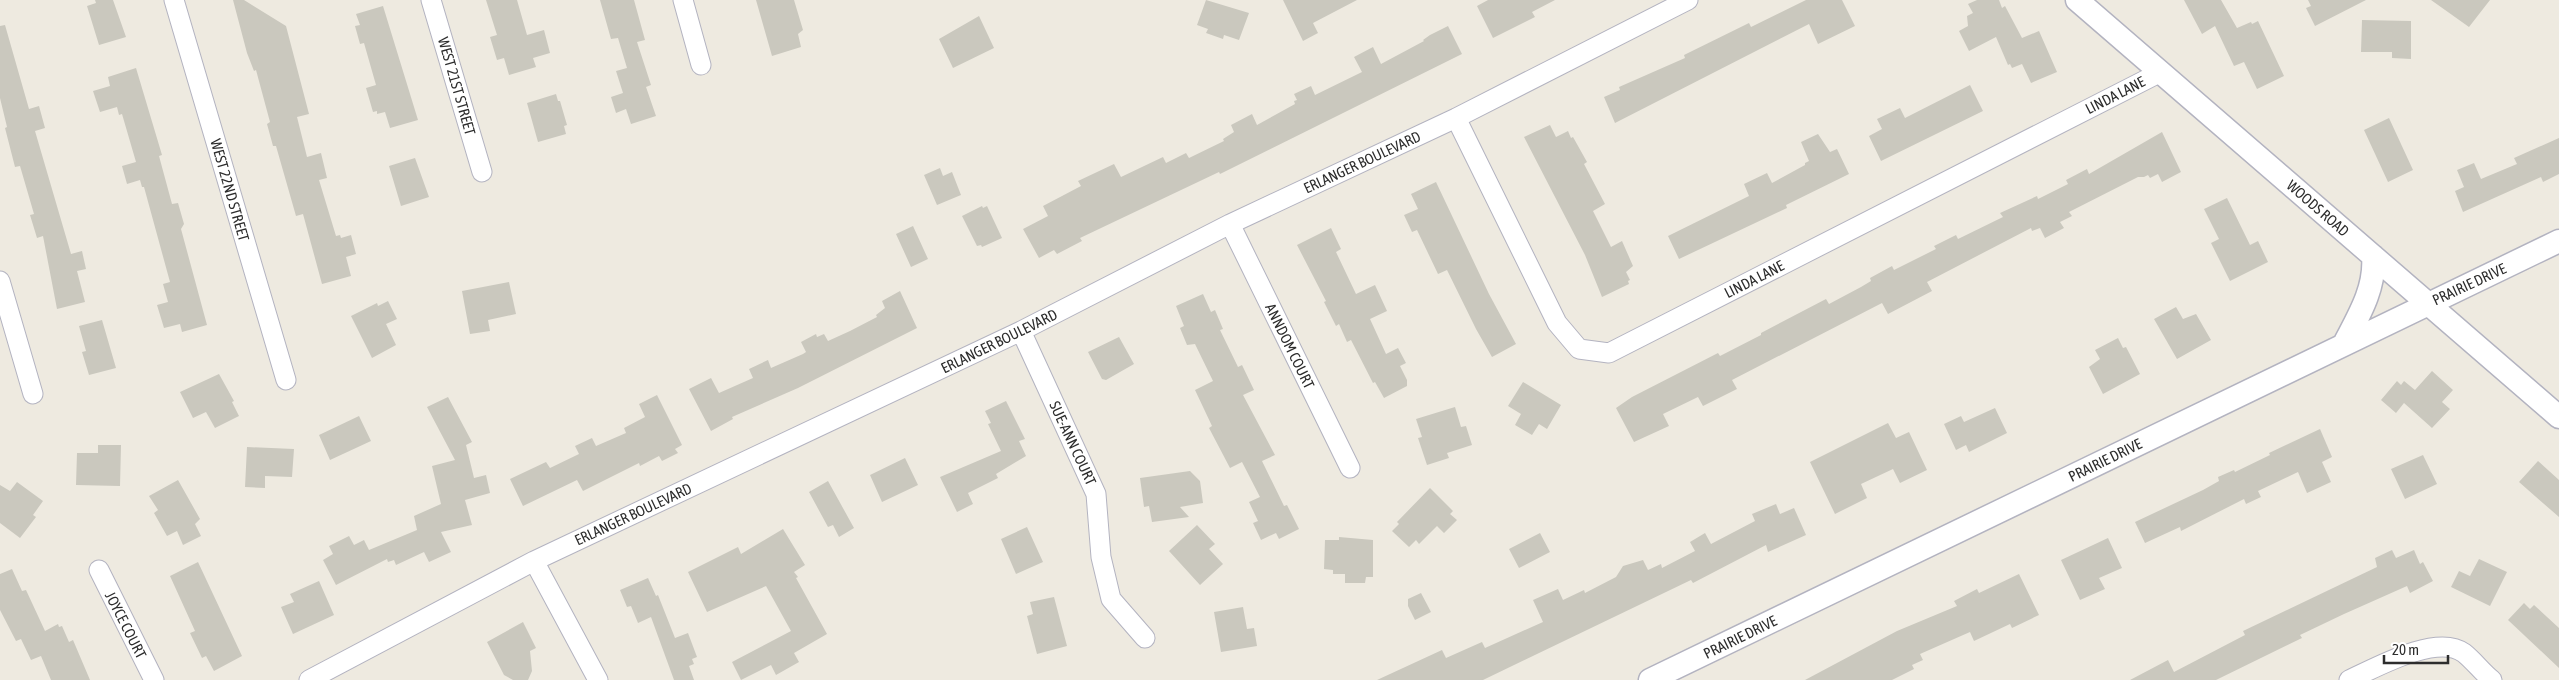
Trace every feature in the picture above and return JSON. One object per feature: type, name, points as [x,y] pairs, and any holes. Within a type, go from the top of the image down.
[{"type":"street","name":"WEST 22ND STREET","points":[[174,0],[286,380]]},
{"type":"street","name":"WEST 21ST STREET","points":[[431,0],[482,172]]},
{"type":"street","points":[[683,0],[701,65]]},
{"type":"street","name":"ERLANGER BOULEVARD","points":[[309,680],[534,561],[1021,331],[1230,224],[1456,118],[1688,0]]},
{"type":"street","name":"WOODS ROAD","points":[[2077,0],[2559,416]]},
{"type":"street","name":"LINDA LANE","points":[[1456,118],[1557,323],[1578,349],[1608,353],[2161,72]]},
{"type":"street","name":"ANNDOM COURT","points":[[1230,224],[1350,468]]},
{"type":"street","name":"PRAIRIE DRIVE","points":[[1650,680],[2559,241]]},
{"type":"street","points":[[2344,344],[2361,311],[2373,281],[2373,256]]},
{"type":"street","points":[[0,282],[34,394]]},
{"type":"street","name":"SUE-ANN COURT","points":[[1021,331],[1096,494],[1101,557],[1111,598],[1145,638]]},
{"type":"street","points":[[534,561],[598,680]]},
{"type":"street","name":"JOYCE COURT","points":[[98,570],[154,680]]},
{"type":"street","points":[[2349,680],[2404,654],[2438,647],[2463,652],[2492,680]]},
{"type":"building","points":[[95,0],[113,0],[126,37],[99,45],[87,6],[96,3]]},
{"type":"building","points":[[233,0],[244,0],[286,26],[309,114],[297,117],[307,157],[321,153],[327,178],[319,180],[336,236],[340,235],[341,238],[351,235],[356,254],[346,257],[351,276],[322,284],[303,214],[296,216],[276,146],[273,146],[267,124],[270,122],[256,70],[254,71],[247,53]]},
{"type":"building","points":[[486,0],[517,0],[527,35],[544,30],[550,53],[533,58],[536,67],[509,75],[504,58],[497,60],[490,37],[497,35]]},
{"type":"building","points":[[600,0],[634,0],[645,40],[637,42],[651,85],[646,87],[656,116],[631,124],[626,109],[616,113],[611,97],[623,93],[616,71],[627,68],[618,38],[611,39]]},
{"type":"building","points":[[756,0],[794,0],[803,30],[798,34],[801,47],[772,56]]},
{"type":"building","points":[[1206,0],[1249,13],[1239,40],[1224,35],[1223,39],[1206,33],[1208,29],[1197,25]]},
{"type":"building","points":[[1283,0],[1357,0],[1313,23],[1318,33],[1303,41]]},
{"type":"building","points":[[1488,0],[1555,0],[1532,12],[1535,17],[1493,38],[1477,6]]},
{"type":"building","points":[[1806,0],[1842,0],[1855,26],[1818,44],[1809,24],[1615,123],[1604,97],[1620,90],[1619,87],[1685,58],[1684,55],[1749,23],[1751,27]]},
{"type":"building","points":[[1977,0],[1999,0],[2002,8],[2005,6],[2022,38],[2039,31],[2057,72],[2031,83],[2022,64],[2012,68],[2010,64],[2008,65],[1996,37],[1969,51],[1959,31],[1968,26],[1967,16],[1973,13],[1968,4]]},
{"type":"building","points":[[2184,0],[2221,0],[2237,28],[2258,21],[2284,76],[2257,89],[2244,62],[2234,66],[2215,26],[2202,34]]},
{"type":"building","points":[[2308,0],[2366,0],[2315,26],[2306,8],[2311,6]]},
{"type":"building","points":[[2431,0],[2490,0],[2469,27]]},
{"type":"building","points":[[383,6],[418,120],[390,128],[385,112],[377,114],[377,111],[373,112],[366,88],[376,85],[364,43],[360,44],[355,26],[360,25],[356,14]]},
{"type":"building","points":[[979,16],[994,48],[953,68],[939,39]]},
{"type":"building","points":[[2362,20],[2411,21],[2411,59],[2392,58],[2392,52],[2361,52]]},
{"type":"building","points":[[5,25],[29,109],[39,106],[45,128],[35,131],[71,254],[82,251],[86,269],[77,271],[85,302],[57,309],[43,236],[37,238],[30,215],[34,214],[20,166],[15,167],[5,128],[7,127],[0,98],[0,26]]},
{"type":"building","points":[[1448,26],[1462,54],[1220,174],[1219,172],[1080,238],[1082,241],[1057,254],[1054,250],[1039,258],[1023,229],[1048,216],[1043,206],[1081,186],[1078,181],[1114,164],[1121,177],[1163,157],[1166,163],[1186,153],[1189,158],[1224,141],[1223,139],[1234,132],[1231,125],[1252,114],[1257,125],[1295,104],[1294,101],[1297,100],[1294,94],[1311,86],[1315,95],[1362,72],[1354,57],[1373,47],[1381,64]]},
{"type":"building","points":[[136,68],[162,155],[159,156],[172,204],[178,203],[184,224],[181,229],[207,325],[182,332],[180,324],[164,328],[157,305],[168,302],[163,284],[170,282],[144,187],[142,187],[140,180],[127,184],[122,166],[136,162],[122,114],[119,115],[117,107],[100,112],[93,91],[110,86],[108,77]]},
{"type":"building","points":[[1970,85],[1983,111],[1881,161],[1869,136],[1882,129],[1877,119],[1900,108],[1905,118]]},
{"type":"building","points":[[556,94],[567,125],[564,126],[566,134],[538,142],[527,103]]},
{"type":"building","points":[[2389,118],[2413,170],[2388,182],[2364,130]]},
{"type":"building","points":[[1550,125],[1556,137],[1568,131],[1571,138],[1573,137],[1587,162],[1584,164],[1605,204],[1593,211],[1611,247],[1622,241],[1633,266],[1626,272],[1630,280],[1628,281],[1629,284],[1602,297],[1585,255],[1524,137]]},
{"type":"building","points":[[2162,132],[2181,172],[2162,182],[2158,174],[2150,178],[2148,175],[2138,177],[2069,212],[2072,216],[2060,222],[2064,228],[2045,238],[2040,228],[2032,231],[2031,228],[1927,282],[1932,291],[1888,314],[1882,303],[1732,380],[1737,389],[1703,406],[1698,397],[1663,414],[1669,426],[1634,442],[1616,408],[1632,397],[1718,353],[1720,356],[1826,299],[1829,304],[1871,281],[1870,278],[1892,266],[1894,270],[1936,249],[1934,246],[1956,235],[1958,239],[2003,217],[2000,213],[2037,196],[2038,199],[2068,184],[2066,180],[2087,169],[2089,174]]},
{"type":"building","points":[[1818,134],[1830,152],[1837,149],[1849,174],[1786,205],[1787,208],[1679,259],[1668,236],[1749,196],[1744,184],[1767,173],[1772,183],[1805,165],[1809,161],[1801,142]]},
{"type":"building","points":[[2559,138],[2559,174],[2543,182],[2541,177],[2463,212],[2455,191],[2464,187],[2457,170],[2474,163],[2481,179],[2517,164],[2514,158]]},
{"type":"building","points":[[415,158],[429,197],[401,206],[389,166]]},
{"type":"building","points":[[940,168],[943,176],[952,172],[961,195],[937,205],[924,175]]},
{"type":"building","points":[[1436,182],[1489,294],[1516,344],[1492,357],[1447,270],[1438,274],[1417,230],[1412,232],[1404,215],[1418,209],[1411,194]]},
{"type":"building","points":[[2227,198],[2250,245],[2258,241],[2268,262],[2230,281],[2211,243],[2219,239],[2204,209]]},
{"type":"building","points":[[982,206],[983,208],[987,206],[1002,238],[982,247],[981,245],[977,246],[962,216]]},
{"type":"building","points":[[913,226],[928,259],[911,267],[896,234]]},
{"type":"building","points":[[1331,228],[1341,249],[1336,252],[1356,294],[1375,285],[1387,311],[1370,319],[1386,354],[1398,348],[1406,363],[1400,366],[1407,380],[1407,386],[1384,398],[1375,382],[1373,383],[1351,340],[1347,342],[1339,324],[1336,326],[1324,302],[1326,301],[1297,245]]},
{"type":"building","points":[[509,282],[516,314],[488,320],[490,331],[470,334],[462,291]]},
{"type":"building","points":[[900,291],[917,328],[798,388],[732,417],[733,419],[711,431],[689,389],[711,378],[719,393],[753,378],[749,369],[768,360],[771,368],[803,354],[806,352],[801,342],[816,334],[817,337],[824,334],[828,341],[877,317],[876,315],[885,308],[882,301]]},
{"type":"building","points":[[1203,294],[1211,312],[1215,310],[1223,329],[1220,330],[1238,367],[1242,365],[1254,390],[1243,395],[1275,455],[1262,461],[1284,506],[1287,505],[1299,529],[1279,539],[1276,533],[1261,540],[1253,523],[1258,521],[1249,502],[1260,497],[1242,462],[1230,468],[1209,428],[1212,426],[1195,390],[1213,381],[1195,344],[1187,345],[1180,328],[1184,326],[1176,306]]},
{"type":"building","points":[[388,301],[397,319],[386,324],[396,345],[372,358],[351,316],[377,303],[378,306]]},
{"type":"building","points":[[2176,307],[2183,319],[2196,314],[2211,340],[2177,359],[2154,319]]},
{"type":"building","points":[[102,320],[116,368],[89,375],[82,352],[86,351],[79,326]]},
{"type":"building","points":[[1119,337],[1134,364],[1106,380],[1102,379],[1088,352]]},
{"type":"building","points":[[2118,338],[2123,348],[2126,347],[2140,374],[2103,394],[2089,367],[2100,359],[2095,350]]},
{"type":"building","points":[[2432,371],[2453,390],[2442,402],[2450,409],[2432,428],[2404,403],[2396,413],[2381,400],[2397,381],[2401,385],[2404,381],[2415,390]]},
{"type":"building","points":[[219,374],[234,401],[232,402],[239,416],[215,428],[206,412],[193,418],[180,392]]},
{"type":"building","points":[[1523,382],[1561,405],[1547,429],[1539,424],[1532,435],[1515,425],[1521,414],[1508,406]]},
{"type":"building","points":[[657,395],[682,445],[675,449],[678,453],[662,461],[659,456],[640,466],[639,463],[583,491],[577,480],[523,506],[510,479],[546,462],[550,468],[579,454],[575,446],[592,438],[596,446],[626,433],[624,428],[645,417],[639,404]]},
{"type":"building","points":[[448,397],[472,442],[466,445],[474,478],[486,475],[490,493],[465,500],[472,525],[441,532],[451,552],[429,562],[424,552],[396,565],[394,560],[388,562],[387,559],[336,585],[323,560],[333,554],[329,546],[349,536],[354,545],[364,540],[369,550],[417,530],[414,516],[441,504],[432,466],[455,460],[427,407]]},
{"type":"building","points":[[1006,401],[1025,439],[1019,441],[1026,456],[996,474],[998,478],[968,493],[973,504],[957,512],[940,477],[1001,451],[988,424],[991,423],[985,411]]},
{"type":"building","points":[[1455,407],[1461,427],[1466,426],[1472,445],[1447,453],[1449,458],[1427,465],[1418,438],[1422,437],[1416,419]]},
{"type":"building","points":[[1995,408],[2007,433],[1969,452],[1966,445],[1956,450],[1944,424],[1961,416],[1964,422]]},
{"type":"building","points":[[359,416],[371,441],[330,460],[319,435]]},
{"type":"building","points":[[1888,423],[1896,438],[1909,432],[1927,470],[1900,483],[1893,469],[1861,484],[1867,498],[1835,514],[1810,462]]},
{"type":"building","points":[[2320,429],[2332,457],[2322,462],[2331,482],[2307,493],[2298,472],[2258,491],[2261,497],[2246,504],[2244,499],[2181,531],[2180,527],[2145,543],[2135,522],[2203,490],[2219,481],[2218,477],[2234,470],[2235,472],[2270,455],[2269,453]]},
{"type":"building","points":[[98,445],[121,445],[120,486],[76,485],[77,453],[98,453]]},
{"type":"building","points":[[247,447],[294,449],[292,477],[265,476],[265,488],[245,487]]},
{"type":"building","points":[[2423,455],[2437,484],[2405,499],[2391,469]]},
{"type":"building","points":[[905,458],[918,485],[882,502],[870,475]]},
{"type":"building","points":[[2538,461],[2559,480],[2559,517],[2519,482]]},
{"type":"building","points":[[1190,471],[1200,481],[1203,503],[1180,507],[1189,517],[1152,522],[1149,506],[1144,507],[1140,478]]},
{"type":"building","points":[[178,480],[200,519],[195,524],[201,536],[183,545],[177,531],[167,536],[154,513],[158,510],[149,496]]},
{"type":"building","points":[[828,481],[854,528],[839,537],[833,525],[828,527],[809,492]]},
{"type":"building","points":[[17,482],[43,501],[33,515],[36,517],[20,538],[0,523],[0,485],[10,491]]},
{"type":"building","points":[[1430,488],[1453,511],[1450,514],[1457,520],[1444,533],[1437,526],[1419,544],[1416,540],[1409,547],[1392,531],[1399,524],[1397,522]]},
{"type":"building","points":[[1776,504],[1780,514],[1794,508],[1806,535],[1768,552],[1766,545],[1693,583],[1691,580],[1483,680],[1377,680],[1442,650],[1446,658],[1482,642],[1485,648],[1543,622],[1533,600],[1558,589],[1563,600],[1584,590],[1585,593],[1616,577],[1623,566],[1643,560],[1648,570],[1661,564],[1662,568],[1695,551],[1690,542],[1705,533],[1711,544],[1755,521],[1752,514]]},
{"type":"building","points":[[1197,525],[1215,544],[1209,549],[1223,564],[1200,585],[1169,551]]},
{"type":"building","points":[[1027,527],[1043,562],[1016,574],[1001,539]]},
{"type":"building","points":[[783,529],[805,565],[794,572],[798,577],[796,578],[827,634],[794,653],[799,662],[776,675],[771,665],[741,680],[732,662],[791,631],[766,586],[707,612],[688,572],[738,547],[741,554]]},
{"type":"building","points":[[1540,533],[1550,552],[1519,568],[1509,549]]},
{"type":"building","points":[[1339,537],[1373,540],[1373,577],[1366,577],[1365,583],[1345,583],[1345,574],[1333,574],[1333,570],[1324,569],[1325,540],[1339,540]]},
{"type":"building","points":[[2108,538],[2122,568],[2099,578],[2105,589],[2080,600],[2061,560]]},
{"type":"building","points":[[2392,550],[2396,558],[2414,550],[2420,564],[2423,562],[2433,581],[2410,593],[2407,586],[2344,614],[2300,635],[2302,638],[2216,680],[2130,680],[2168,660],[2174,672],[2245,635],[2243,631],[2377,567],[2375,558]]},
{"type":"building","points":[[2479,559],[2507,572],[2490,606],[2451,587],[2459,571],[2470,576]]},
{"type":"building","points":[[198,562],[242,656],[214,671],[206,656],[202,658],[190,633],[195,631],[170,576]]},
{"type":"building","points":[[12,569],[22,591],[26,590],[45,631],[58,624],[59,627],[62,626],[69,642],[73,640],[90,680],[51,680],[41,656],[31,660],[21,639],[16,641],[0,610],[0,574]]},
{"type":"building","points":[[2019,574],[2039,615],[2012,628],[2010,624],[1974,641],[1970,632],[1920,654],[1923,660],[1912,665],[1914,669],[1892,680],[1805,680],[1897,631],[1957,606],[1954,601],[1977,589],[1979,593]]},
{"type":"building","points":[[648,578],[656,596],[658,595],[675,638],[688,633],[697,657],[692,659],[694,664],[689,666],[694,680],[674,680],[651,617],[638,623],[631,606],[627,607],[620,590]]},
{"type":"building","points":[[319,581],[334,615],[293,634],[281,607],[294,602],[290,594]]},
{"type":"building","points":[[1421,593],[1431,612],[1415,620],[1408,606],[1408,599]]},
{"type":"building","points":[[1054,597],[1067,646],[1037,654],[1027,616],[1033,614],[1030,602]]},
{"type":"building","points":[[2524,603],[2530,609],[2534,605],[2559,628],[2559,668],[2508,620]]},
{"type":"building","points":[[1243,607],[1247,629],[1254,628],[1257,646],[1221,652],[1214,612]]},
{"type":"building","points":[[523,622],[536,648],[530,651],[532,671],[528,680],[513,680],[504,675],[487,642]]}]
